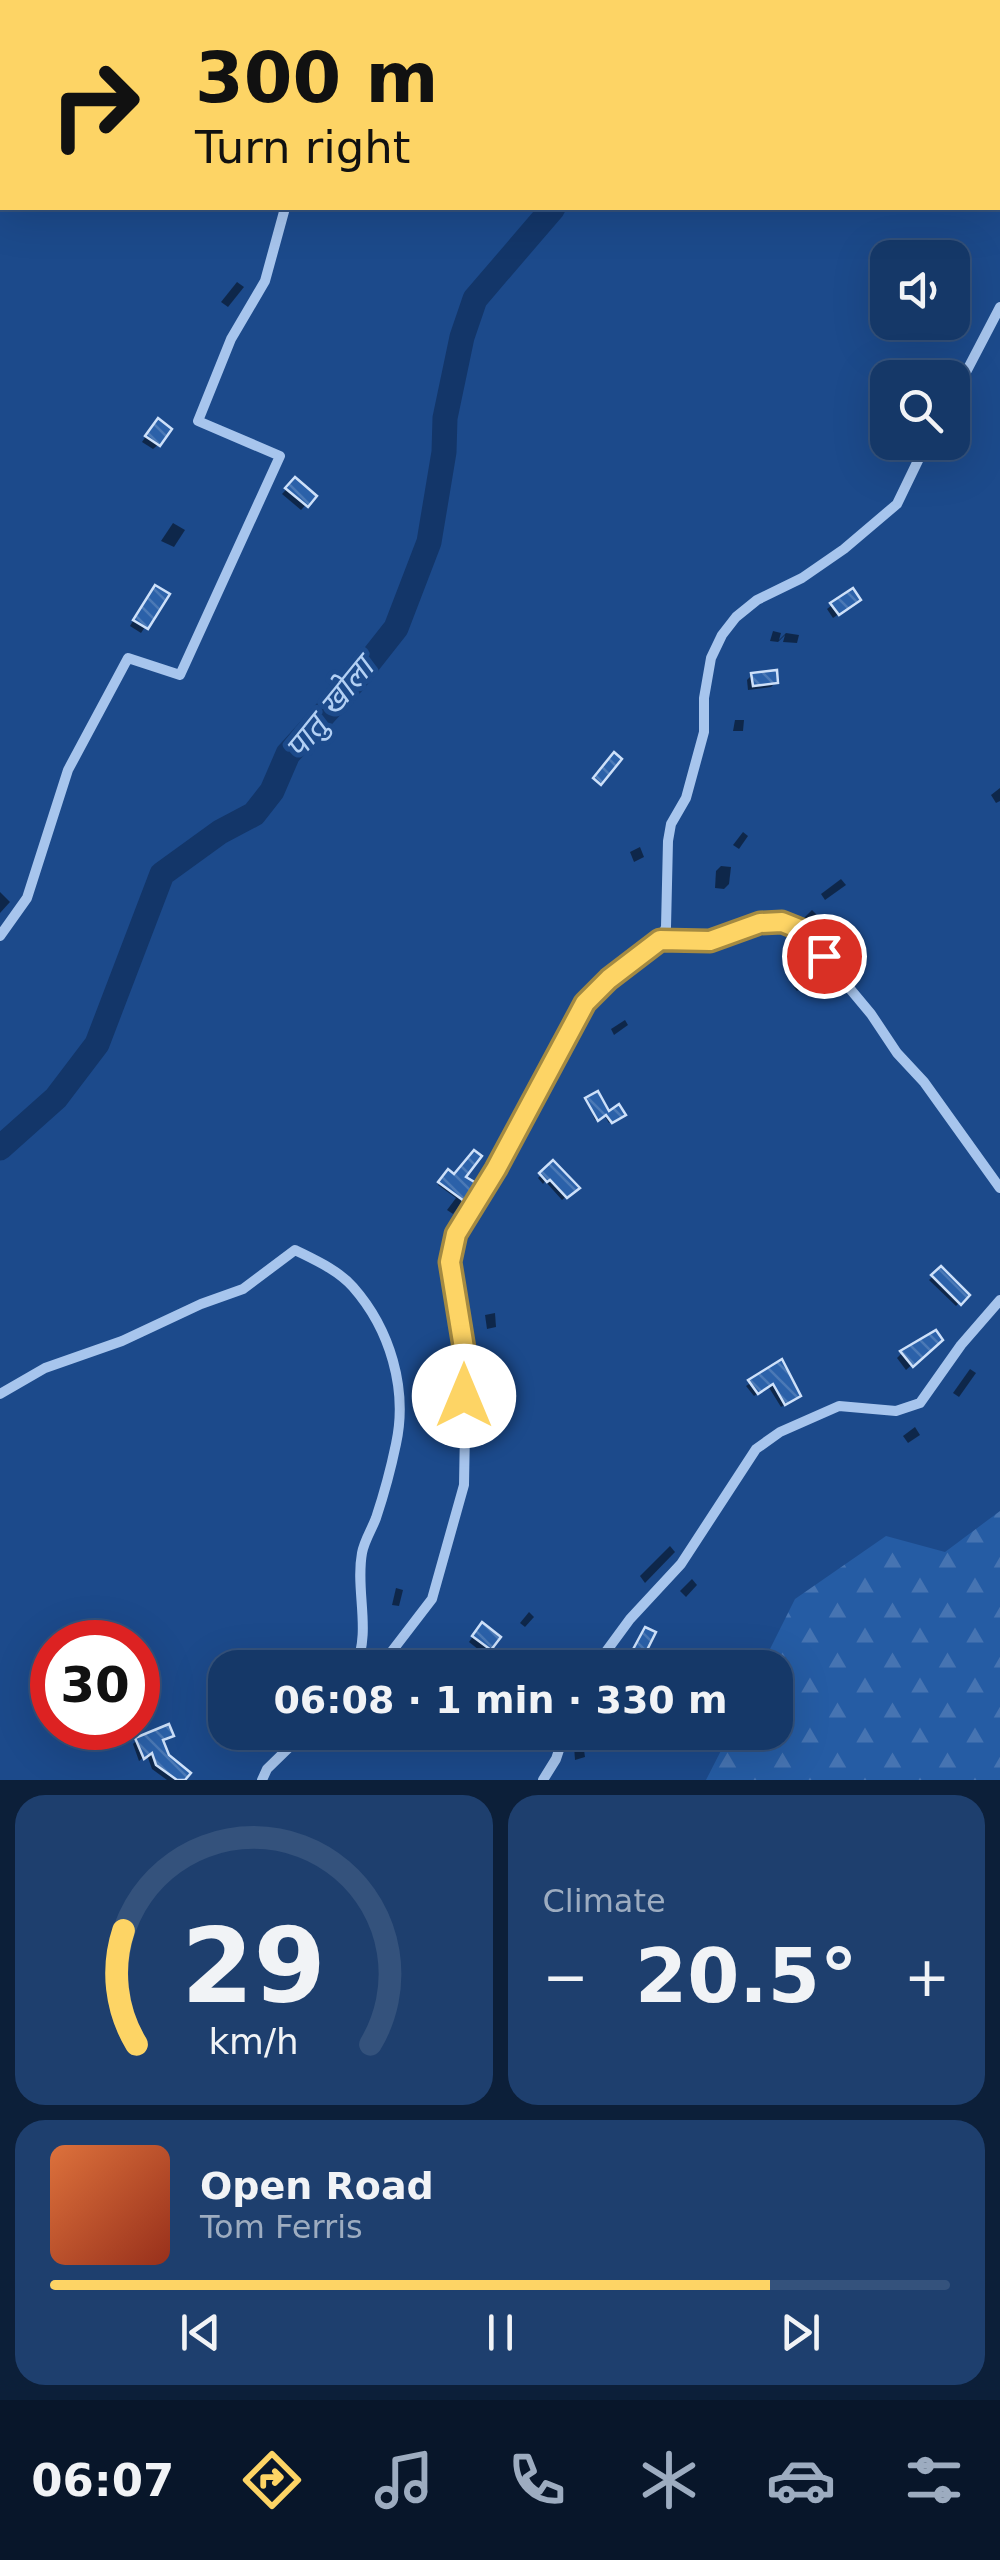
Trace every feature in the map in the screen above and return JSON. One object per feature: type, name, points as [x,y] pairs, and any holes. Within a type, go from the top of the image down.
[{"type":"street","points":[[0,936],[28,898],[68,770],[128,658],[180,675],[280,456],[198,421],[230,339],[265,281],[285,210]]},
{"type":"street","points":[[970,366],[1000,308]]},
{"type":"street","points":[[393,1650],[432,1599],[464,1485],[466,1374],[450,1262],[456,1234],[496,1169],[585,1003],[660,940],[666,927],[671,824],[691,782],[704,732],[704,698],[711,658],[722,635],[756,600],[802,578],[897,504],[918,460]]},
{"type":"street","points":[[660,940],[710,941],[760,923],[782,922],[802,930],[924,1082],[1000,1188]]},
{"type":"street","points":[[0,1394],[44,1368],[122,1341],[243,1289],[295,1250],[326,1266],[351,1284],[373,1314],[398,1376],[397,1441],[362,1554],[363,1624],[358,1650]]},
{"type":"street","points":[[607,1650],[681,1564],[756,1450],[780,1432],[840,1406],[896,1411],[920,1403],[961,1345],[1000,1300]]},
{"type":"street","points":[[262,1780],[267,1769],[287,1750]]},
{"type":"street","points":[[543,1780],[559,1750]]},
{"type":"green space","points":[[1000,1511],[1000,1780],[706,1780],[721,1750],[793,1750],[793,1650],[770,1650],[795,1599],[886,1536],[945,1552]]},
{"type":"building","points":[[158,418],[172,429],[160,446],[145,436]]},
{"type":"building","points":[[295,477],[317,496],[308,507],[285,488]]},
{"type":"building","points":[[155,585],[170,594],[148,629],[133,620]]},
{"type":"building","points":[[853,588],[861,600],[839,615],[830,603]]},
{"type":"building","points":[[777,670],[778,683],[753,686],[751,673]]},
{"type":"building","points":[[614,752],[622,759],[601,785],[593,778]]},
{"type":"building","points":[[836,937],[854,964],[846,970],[826,946]]},
{"type":"building","points":[[598,1091],[609,1111],[619,1104],[626,1115],[612,1123],[606,1115],[598,1121],[585,1098]]},
{"type":"building","points":[[474,1150],[482,1156],[466,1177],[476,1183],[464,1201],[438,1182],[448,1169],[454,1174]]},
{"type":"building","points":[[553,1160],[580,1188],[567,1198],[539,1173]]},
{"type":"building","points":[[941,1266],[970,1295],[961,1305],[931,1275]]},
{"type":"building","points":[[936,1330],[943,1340],[913,1367],[900,1351]]},
{"type":"building","points":[[782,1359],[801,1396],[785,1405],[773,1384],[758,1394],[748,1380]]},
{"type":"building","points":[[482,1622],[501,1637],[491,1650],[472,1636]]},
{"type":"building","points":[[645,1627],[656,1632],[647,1650],[633,1650]]},
{"type":"building","points":[[169,1724],[174,1736],[163,1740],[169,1755],[191,1773],[185,1780],[177,1780],[156,1765],[152,1753],[144,1759],[140,1750],[160,1750],[160,1728]]},
{"type":"waterway","name":"पातु खोला","points":[[0,1148],[56,1098],[97,1044],[162,874],[220,832],[254,814],[272,791],[288,754],[396,628],[429,542],[444,452],[445,418],[462,337],[475,299],[551,210]]},
{"type":"route","points":[[464,1396],[464,1348],[450,1262],[456,1234],[496,1169],[585,1003],[660,940],[710,941],[760,923],[782,922],[802,930],[824,956]]}]
